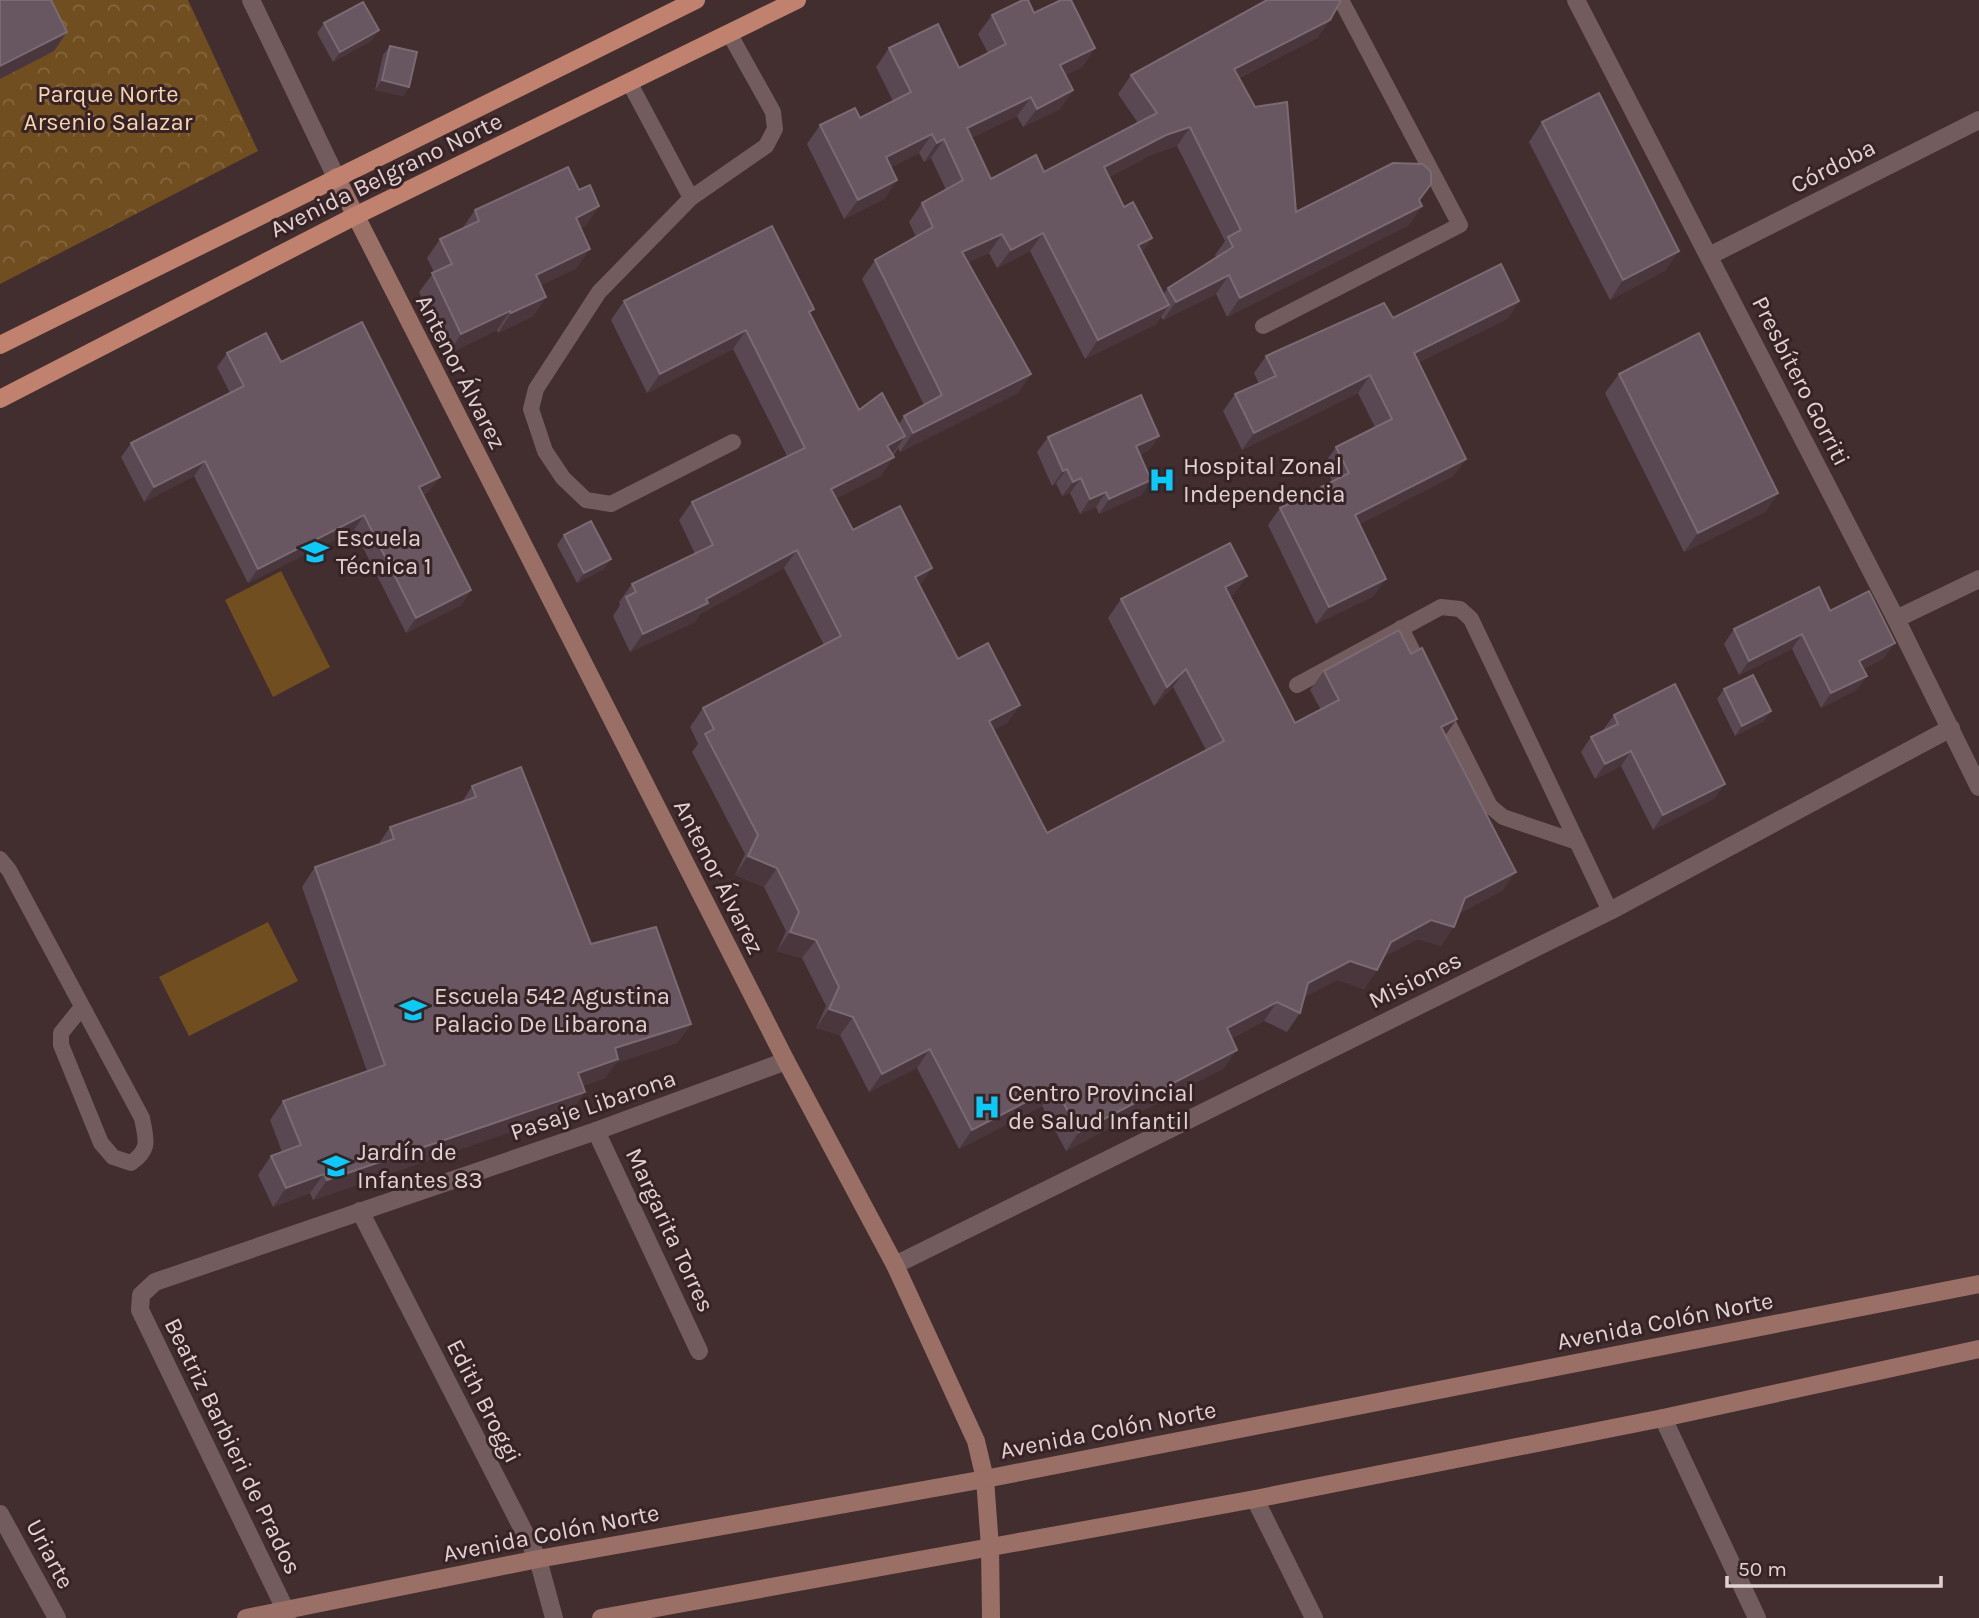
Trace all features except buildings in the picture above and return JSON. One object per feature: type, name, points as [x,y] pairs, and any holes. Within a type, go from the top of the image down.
[{"type":"main road","name":"Avenida Belgrano Norte","points":[[0,345],[696,0]]},
{"type":"main road","name":"Avenida Belgrano Norte","points":[[0,399],[355,216],[797,0]]},
{"type":"main road","name":"Antenor Álvarez","points":[[336,177],[786,1061],[895,1265],[976,1441],[985,1479],[991,1618]]},
{"type":"main road","name":"Avenida Colón Norte","points":[[246,1618],[286,1614],[538,1559],[985,1479],[1979,1284]]},
{"type":"main road","points":[[601,1618],[1255,1499],[1663,1418],[1979,1349]]},
{"type":"street","points":[[251,0],[336,177]]},
{"type":"street","name":"Presbítero Gorriti","points":[[1576,0],[1896,619],[1979,787]]},
{"type":"street","name":"Córdoba","points":[[1709,256],[1979,120]]},
{"type":"street","points":[[1896,619],[1979,579]]},
{"type":"street","name":"Misiones","points":[[895,1265],[1610,911],[1951,728]]},
{"type":"street","name":"Pasaje Libarona","points":[[141,1295],[155,1282],[596,1131],[786,1061]]},
{"type":"street","name":"Margarita Torres","points":[[596,1131],[699,1351]]},
{"type":"street","name":"Edith Broggi","points":[[360,1211],[538,1559],[554,1618]]},
{"type":"street","name":"Beatriz Barbieri de Prados","points":[[141,1295],[141,1310],[286,1614]]},
{"type":"street","points":[[1663,1418],[1757,1618]]},
{"type":"street","points":[[1255,1499],[1314,1618]]},
{"type":"street","name":"Uriarte","points":[[0,1514],[57,1618]]},
{"type":"lane","points":[[1263,326],[1460,225],[1341,0]]},
{"type":"lane","points":[[729,33],[773,112],[775,129],[766,146],[691,198],[599,292],[536,389],[531,410],[545,451],[563,478],[586,500],[611,503],[733,442]]},
{"type":"lane","points":[[629,82],[691,198]]},
{"type":"lane","points":[[1297,685],[1441,607],[1460,609],[1471,619],[1610,911]]},
{"type":"lane","points":[[1401,628],[1490,806],[1503,817],[1577,842]]},
{"type":"lane","points":[[0,859],[9,870],[142,1118],[147,1141],[142,1155],[131,1163],[113,1157],[101,1143],[61,1045],[61,1033],[82,1007]]},
{"type":"green space","name":"Parque Norte Arsenio Salazar","points":[[0,0],[188,0],[258,151],[0,284]]},
{"type":"green space","points":[[281,571],[330,667],[273,697],[225,600]]},
{"type":"green space","points":[[268,922],[298,981],[189,1036],[159,977]]},
{"type":"place","name":"Hospital Zonal Independencia","points":[[1162,480]]},
{"type":"place","name":"Escuela Técnica 1","points":[[315,552]]},
{"type":"place","name":"Escuela 542 Agustina Palacio De Libarona","points":[[413,1010]]},
{"type":"place","name":"Centro Provincial de Salud Infantil","points":[[987,1107]]},
{"type":"place","name":"Jardín de Infantes 83","points":[[336,1166]]}]
